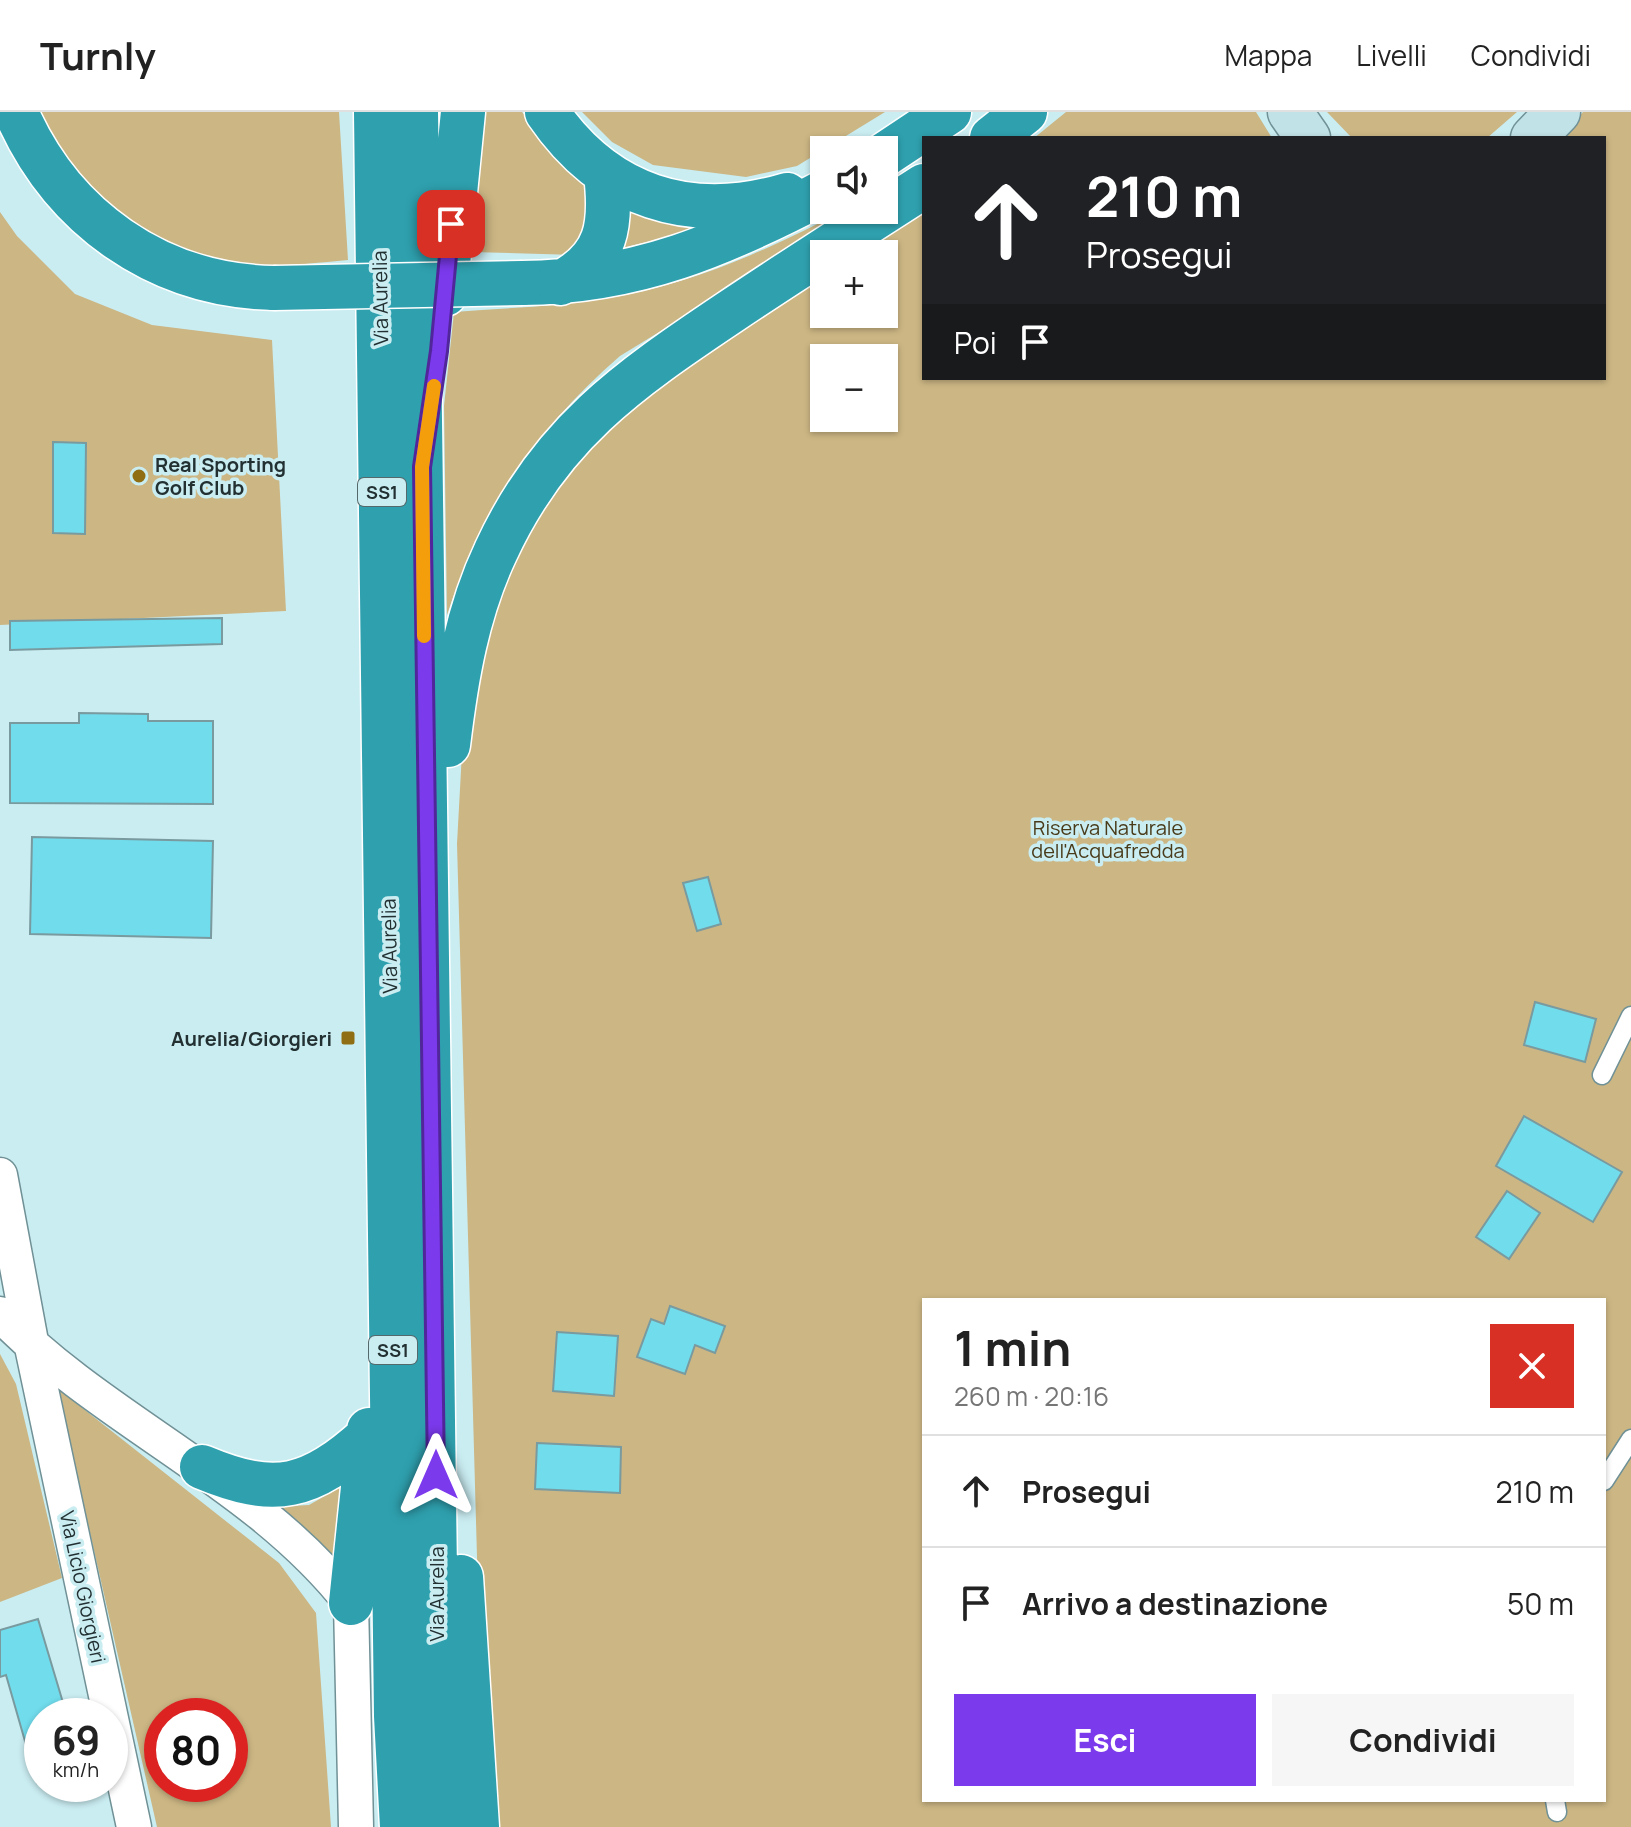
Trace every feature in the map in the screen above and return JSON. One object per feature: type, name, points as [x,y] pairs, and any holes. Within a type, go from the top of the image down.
[{"type":"highway","points":[[16,112],[34,150],[61,188],[114,238],[154,261],[194,277],[274,288],[541,283],[607,276],[694,254],[738,237],[810,199]]},
{"type":"highway","name":"Via Aurelia","points":[[376,112],[388,873],[396,1716],[402,1827]]},
{"type":"highway","name":"Via Aurelia","points":[[416,112],[436,1445],[436,1652],[444,1827]]},
{"type":"highway","points":[[422,467],[439,351],[463,112]]},
{"type":"highway","points":[[547,112],[575,147],[606,174],[655,197],[707,208],[772,199],[810,188]]},
{"type":"highway","points":[[898,146],[949,112]]},
{"type":"highway","points":[[995,136],[1025,112]]},
{"type":"highway","points":[[541,283],[589,266],[598,252],[607,225],[606,174]]},
{"type":"highway","points":[[430,1051],[446,755],[454,699],[470,619],[486,574],[517,510],[562,444],[636,375],[922,187]]},
{"type":"highway","points":[[351,1603],[369,1436],[369,1057],[388,873]]},
{"type":"highway","points":[[202,1467],[261,1486],[294,1485],[325,1472],[369,1436]]},
{"type":"highway","points":[[436,1445],[464,1605],[477,1827]]},
{"type":"street","points":[[1290,112],[1307,136]]},
{"type":"street","points":[[1523,136],[1540,112]]},
{"type":"street","points":[[1535,136],[1558,112]]},
{"type":"street","name":"Via Licio Giorgieri","points":[[0,1175],[32,1347],[134,1827]]},
{"type":"street","points":[[0,1314],[32,1347],[202,1467],[322,1570],[351,1603],[356,1827]]},
{"type":"lane","points":[[1602,1075],[1631,1016]]},
{"type":"lane","points":[[1606,1478],[1631,1439]]},
{"type":"green space","points":[[41,112],[339,112],[348,260],[249,265],[216,260],[184,250],[124,217],[98,195],[75,170]]},
{"type":"green space","points":[[485,112],[522,112],[584,182],[594,212],[576,255],[471,252]]},
{"type":"green space","points":[[582,112],[885,112],[846,136],[810,136],[810,158],[797,166],[746,177],[653,165],[612,142]]},
{"type":"green space","points":[[1066,112],[1256,112],[1271,136],[1036,136]]},
{"type":"green space","points":[[1327,112],[1517,112],[1489,136],[1350,136]]},
{"type":"green space","name":"Riserva Naturale dell'Acquafredda","points":[[1583,112],[1631,112],[1631,1827],[490,1827],[477,1557],[457,844],[463,734],[491,601],[557,480],[651,387],[810,284],[810,328],[898,328],[898,240],[879,240],[922,212],[922,380],[1606,380],[1606,136],[1561,136]]},
{"type":"green space","points":[[625,202],[693,222],[694,230],[615,250]]},
{"type":"green space","name":"Real Sporting Golf Club","points":[[0,212],[17,236],[75,294],[152,325],[272,340],[286,611],[0,625]]},
{"type":"green space","points":[[816,224],[835,224],[620,356],[590,384],[537,443],[495,506],[461,576],[447,615],[444,406],[454,312],[547,306],[634,293],[696,276]]},
{"type":"green space","points":[[0,1354],[16,1384],[62,1578],[0,1602]]},
{"type":"green space","points":[[57,1388],[279,1563],[316,1613],[331,1827],[157,1827],[151,1802],[248,1802],[248,1698],[144,1698],[144,1770]]},
{"type":"green space","points":[[346,1484],[343,1573],[272,1507],[309,1505]]},
{"type":"building","points":[[53,442],[86,443],[85,534],[53,533]]},
{"type":"building","points":[[222,618],[222,644],[10,650],[10,621]]},
{"type":"building","points":[[79,713],[148,714],[148,721],[213,721],[213,804],[10,803],[10,723],[79,723]]},
{"type":"building","points":[[32,837],[213,841],[211,938],[30,934]]},
{"type":"building","points":[[708,877],[721,924],[697,931],[683,883]]},
{"type":"building","points":[[1535,1002],[1596,1019],[1585,1062],[1524,1045]]},
{"type":"building","points":[[1524,1116],[1622,1172],[1593,1222],[1496,1166]]},
{"type":"building","points":[[1507,1191],[1540,1213],[1509,1259],[1476,1237]]},
{"type":"building","points":[[670,1306],[725,1326],[715,1353],[695,1345],[685,1374],[637,1357],[651,1319],[664,1324]]},
{"type":"building","points":[[557,1332],[618,1336],[614,1396],[553,1391]]},
{"type":"building","points":[[537,1443],[621,1447],[620,1493],[535,1489]]},
{"type":"building","points":[[38,1619],[62,1698],[24,1698],[24,1738],[6,1675],[0,1677],[0,1630]]},
{"type":"slow traffic","points":[[424,636],[422,467],[434,386]]},
{"type":"place","name":"Real Sporting Golf Club","points":[[139,476]]},
{"type":"place","name":"Aurelia/Giorgieri","points":[[348,1038]]},
{"type":"route","points":[[436,1475],[422,467],[439,351],[451,224]]}]
